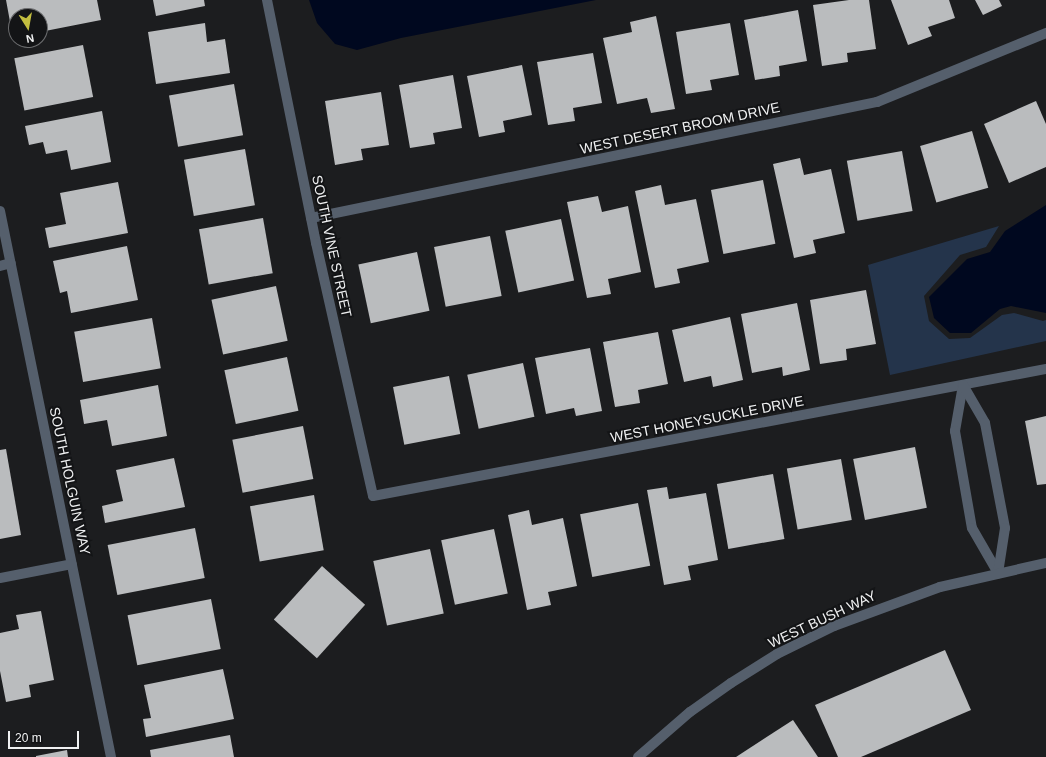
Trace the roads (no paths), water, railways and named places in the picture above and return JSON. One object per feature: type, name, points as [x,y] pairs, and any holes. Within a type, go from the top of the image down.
[{"type":"street","name":"SOUTH VINE STREET","points":[[267,0],[311,218],[372,496]]},
{"type":"street","name":"WEST DESERT BROOM DRIVE","points":[[311,218],[877,102],[1046,33]]},
{"type":"street","name":"SOUTH HOLGUIN WAY","points":[[0,211],[111,757]]},
{"type":"street","points":[[0,266],[11,264]]},
{"type":"street","name":"WEST HONEYSUCKLE DRIVE","points":[[372,496],[1046,369]]},
{"type":"street","points":[[963,385],[955,431],[972,528],[998,573]]},
{"type":"street","points":[[963,385],[986,423],[1005,528],[998,573]]},
{"type":"street","name":"WEST BUSH WAY","points":[[638,757],[690,712],[777,654],[834,626],[905,598],[998,573],[1046,563]]},
{"type":"street","points":[[0,578],[72,564]]}]
